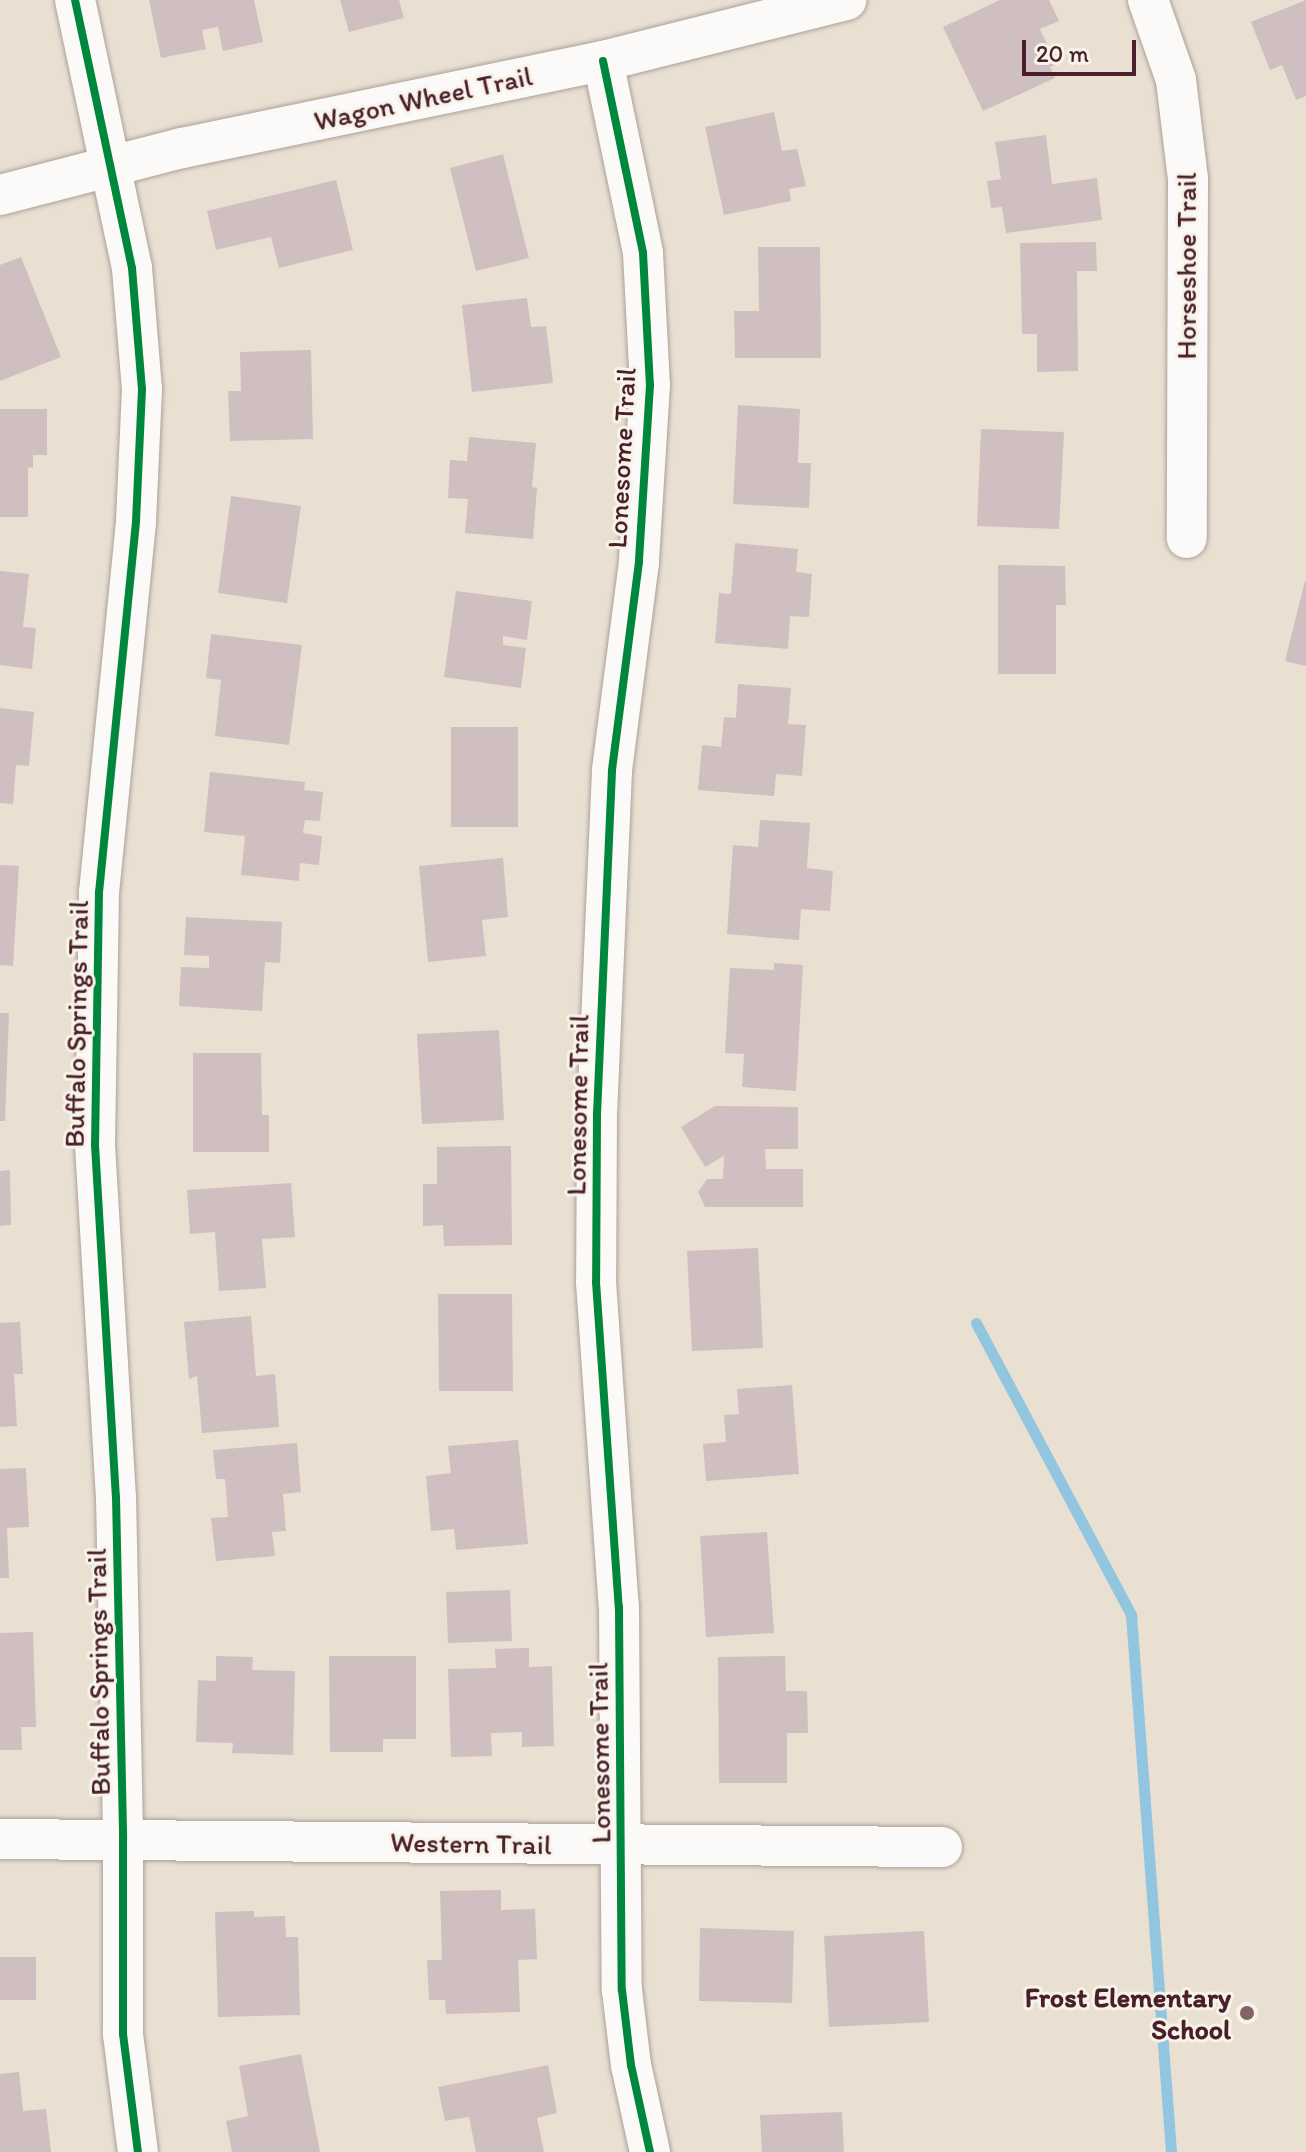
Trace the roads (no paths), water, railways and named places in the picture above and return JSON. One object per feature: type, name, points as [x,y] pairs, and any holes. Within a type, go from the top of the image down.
[{"type":"street","name":"Buffalo Springs Trail","points":[[75,0],[132,268],[142,389],[136,522],[99,892],[96,1113],[116,1497],[123,1839],[123,2034],[138,2152]]},
{"type":"street","name":"Wagon Wheel Trail","points":[[0,195],[111,166],[603,61],[846,0]]},
{"type":"street","name":"Horseshoe Trail","points":[[1148,0],[1176,80],[1188,179],[1187,538]]},
{"type":"street","name":"Lonesome Trail","points":[[603,61],[643,253],[650,385],[639,562],[612,771],[597,1113],[596,1282],[619,1607],[622,1990],[631,2065],[650,2152]]},
{"type":"street","name":"Western Trail","points":[[0,1839],[942,1847]]},
{"type":"waterway","points":[[976,1323],[1131,1615],[1171,2152]]},
{"type":"place","name":"Frost Elementary School","points":[[1247,2013]]}]
